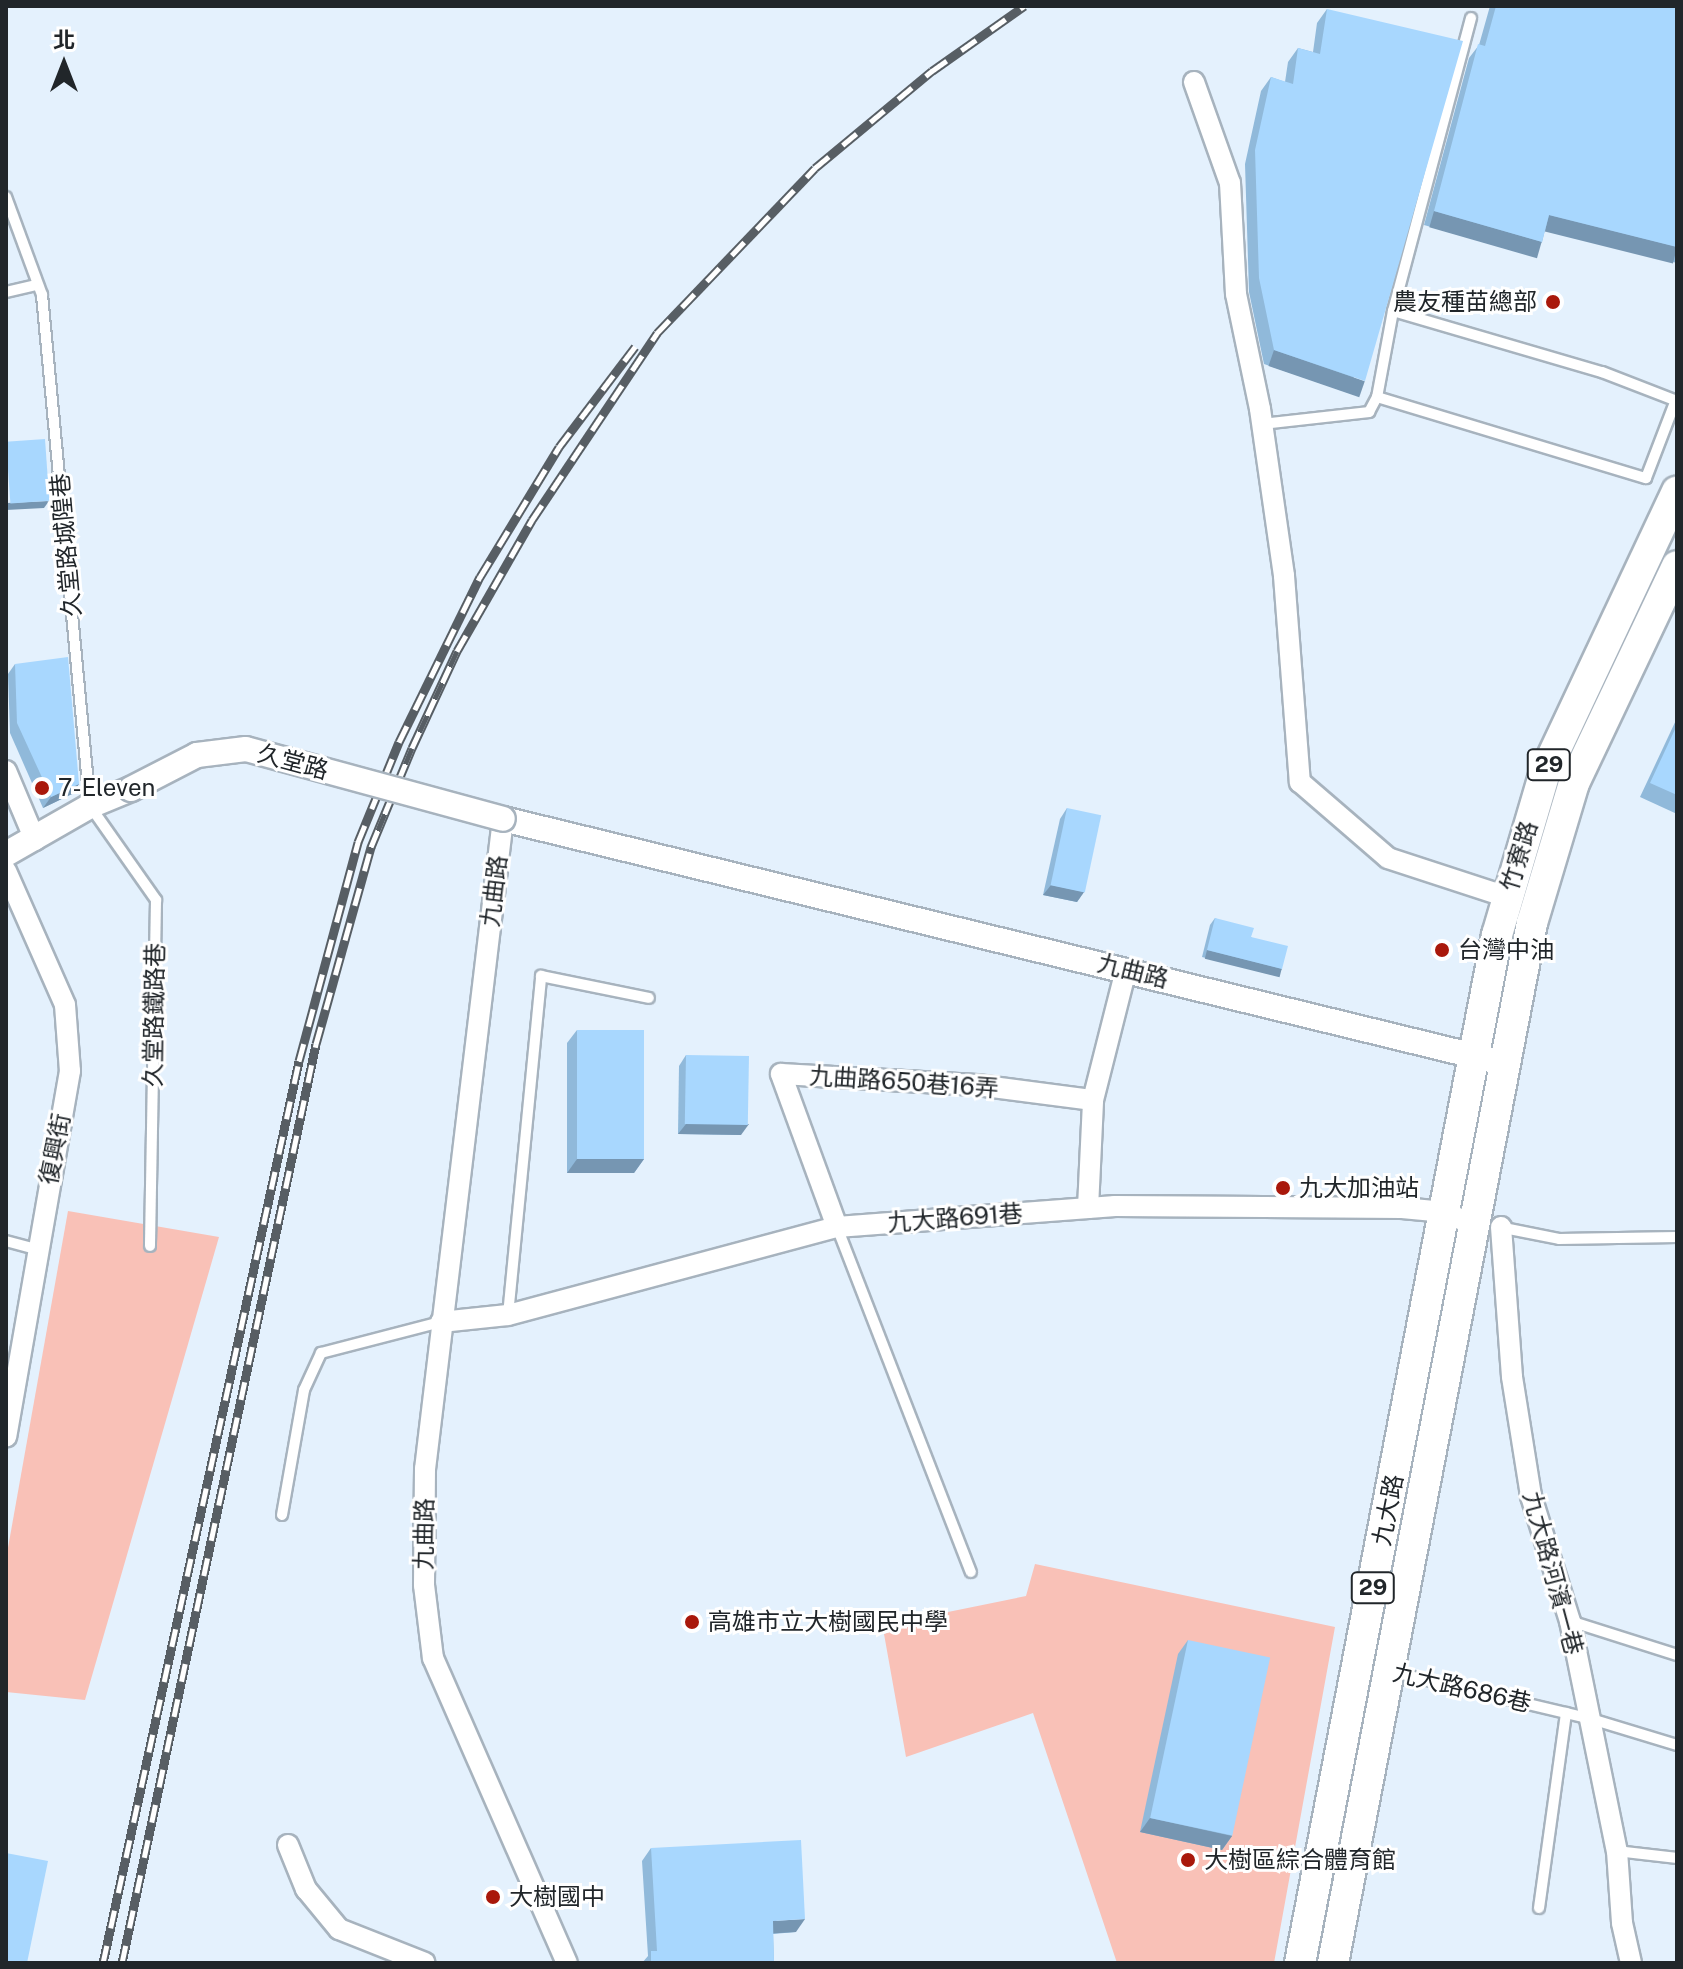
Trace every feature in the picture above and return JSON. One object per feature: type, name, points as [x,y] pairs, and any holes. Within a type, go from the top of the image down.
[{"type":"main road","name":"竹寮路","points":[[1473,1057],[1507,897],[1545,772],[1677,491]]},
{"type":"main road","name":"竹寮路","points":[[1507,1064],[1546,868],[1587,756],[1677,566]]},
{"type":"main road","points":[[1561,739],[1587,756]]},
{"type":"main road","name":"九大路","points":[[1300,1963],[1473,1057]]},
{"type":"main road","name":"九大路","points":[[1333,1963],[1392,1671],[1489,1227],[1507,1064]]},
{"type":"street","points":[[1194,82],[1230,183],[1236,294],[1262,424],[1284,576],[1300,782],[1388,858],[1507,897]]},
{"type":"street","name":"久堂路","points":[[6,854],[90,806],[197,755],[246,749],[503,819]]},
{"type":"street","points":[[6,771],[35,840]]},
{"type":"street","name":"九曲路","points":[[567,1963],[433,1658],[424,1585],[425,1469],[503,819],[903,913],[1507,1064]]},
{"type":"street","name":"復興街","points":[[6,871],[65,1005],[70,1071],[36,1249],[6,1436]]},
{"type":"street","points":[[1088,1208],[1093,1100],[1126,970]]},
{"type":"street","name":"九曲路650巷16弄","points":[[837,1227],[781,1074],[977,1085],[1093,1100]]},
{"type":"street","name":"九大路691巷","points":[[441,1322],[508,1315],[837,1227],[1088,1208],[1445,1212],[1489,1227]]},
{"type":"street","name":"九大路河濱一巷","points":[[1489,1227],[1531,1496],[1570,1621],[1617,1851],[1622,1923],[1631,1963]]},
{"type":"street","points":[[288,1845],[306,1889],[339,1929],[425,1963]]},
{"type":"lane","points":[[1262,424],[1369,412],[1377,397],[1393,311],[1471,18]]},
{"type":"lane","name":"久堂路城隍巷","points":[[6,197],[42,295],[90,806]]},
{"type":"lane","points":[[6,292],[37,285]]},
{"type":"lane","points":[[1377,397],[1646,478],[1677,400],[1602,372],[1393,311]]},
{"type":"lane","name":"久堂路鐵路巷","points":[[90,806],[156,900],[150,1246]]},
{"type":"lane","points":[[508,1315],[541,976],[649,998]]},
{"type":"lane","points":[[837,1227],[971,1572]]},
{"type":"lane","points":[[1489,1227],[1559,1239],[1677,1237]]},
{"type":"lane","points":[[6,1241],[36,1249]]},
{"type":"lane","points":[[282,1515],[304,1390],[321,1353],[441,1322]]},
{"type":"lane","points":[[1570,1621],[1677,1655]]},
{"type":"lane","name":"九大路686巷","points":[[1359,1664],[1588,1718],[1677,1745]]},
{"type":"lane","points":[[1539,1908],[1566,1713]]},
{"type":"lane","points":[[1617,1851],[1677,1858]]},
{"type":"shaded area","points":[[68,1211],[219,1237],[85,1700],[6,1692],[6,1559]]},
{"type":"shaded area","name":"大樹區綜合體育館","points":[[1035,1564],[1335,1627],[1274,1963],[1117,1963],[1033,1713],[906,1757],[884,1634],[948,1612],[1026,1596]]},
{"type":"building","points":[[1496,6],[1677,6],[1677,247],[1549,215],[1542,242],[1434,211],[1478,44],[1485,46]]},
{"type":"building","points":[[1327,9],[1463,41],[1365,381],[1274,350],[1259,278],[1255,150],[1271,77],[1293,84],[1298,48],[1320,54]]},
{"type":"building","points":[[45,439],[49,501],[10,504],[6,442]]},
{"type":"building","points":[[68,657],[79,784],[51,797],[17,723],[15,664]]},
{"type":"building","points":[[1677,725],[1677,795],[1650,783]]},
{"type":"building","points":[[1067,808],[1101,815],[1085,893],[1051,885]]},
{"type":"building","points":[[1215,918],[1254,928],[1251,937],[1288,946],[1282,969],[1207,950]]},
{"type":"building","points":[[577,1030],[644,1030],[644,1159],[577,1159]]},
{"type":"building","points":[[686,1055],[749,1056],[748,1125],[685,1124]]},
{"type":"building","points":[[1188,1640],[1270,1657],[1232,1835],[1150,1818]]},
{"type":"building","points":[[801,1840],[805,1919],[773,1921],[774,1963],[651,1963],[651,1951],[657,1951],[651,1848]]},
{"type":"building","points":[[6,1853],[48,1861],[27,1963],[6,1963]]},
{"type":"railway","points":[[122,1963],[316,1044],[371,847],[412,748],[457,651],[532,520],[657,333],[815,168],[932,71],[1024,6]]},
{"type":"railway","points":[[103,1963],[299,1061],[358,842],[399,742],[480,577],[559,447],[635,347]]},
{"type":"place","name":"農友種苗總部","points":[[1553,302]]},
{"type":"place","name":"7-Eleven","points":[[42,788]]},
{"type":"place","name":"台灣中油","points":[[1442,950]]},
{"type":"place","name":"九大加油站","points":[[1283,1188]]},
{"type":"place","name":"高雄市立大樹國民中學","points":[[692,1622]]},
{"type":"place","name":"大樹區綜合體育館","points":[[1188,1860]]},
{"type":"place","name":"大樹國中","points":[[493,1897]]}]
